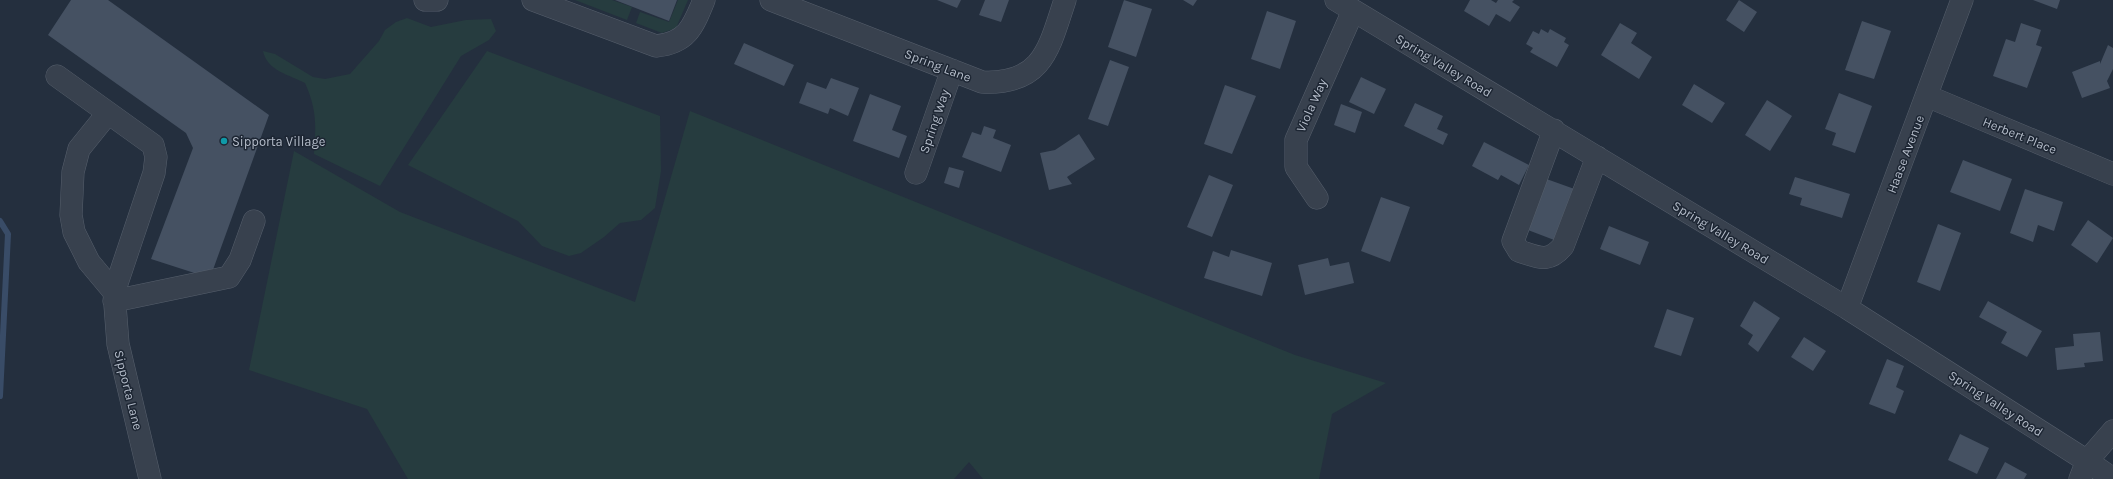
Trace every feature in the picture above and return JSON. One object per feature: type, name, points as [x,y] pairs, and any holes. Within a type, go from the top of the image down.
[{"type":"street","points":[[425,0],[437,0]]},
{"type":"street","points":[[533,0],[656,46],[670,44],[690,30],[704,0]]},
{"type":"street","name":"Spring Lane","points":[[771,0],[982,82],[1000,83],[1017,79],[1032,70],[1042,59],[1050,45],[1065,0]]},
{"type":"street","name":"Haase Avenue","points":[[1847,308],[1962,0]]},
{"type":"street","name":"Spring Valley Road","points":[[1344,5],[1554,130],[1847,308],[2083,470],[2113,479]]},
{"type":"street","name":"Viola Way","points":[[1317,198],[1296,167],[1296,140],[1344,5]]},
{"type":"street","name":"Spring Way","points":[[916,173],[952,70]]},
{"type":"street","points":[[58,76],[153,145],[156,157],[154,173],[114,296]]},
{"type":"street","name":"Herbert Place","points":[[1927,96],[2112,171]]},
{"type":"street","points":[[108,113],[79,149],[73,172],[71,215],[74,232],[90,262],[114,296]]},
{"type":"street","points":[[1554,130],[1513,241],[1519,251],[1543,258],[1549,258],[1558,252],[1563,246],[1598,157]]},
{"type":"street","points":[[114,296],[229,277],[240,260],[254,221]]},
{"type":"street","name":"Sipporta Lane","points":[[114,296],[118,344],[150,479]]},
{"type":"street","points":[[2083,470],[2113,431]]},
{"type":"green space","points":[[575,0],[612,0],[632,7],[627,20]]},
{"type":"green space","points":[[678,0],[688,0],[676,28],[662,33],[636,23],[640,12],[669,22]]},
{"type":"green space","points":[[407,18],[431,27],[466,20],[491,19],[496,31],[489,40],[461,56],[380,186],[314,154],[314,110],[305,83],[274,68],[265,58],[263,51],[275,54],[313,77],[325,79],[350,74],[379,41],[385,30],[396,22]]},
{"type":"green space","points":[[487,51],[660,116],[661,171],[655,208],[641,220],[620,223],[604,237],[581,253],[569,256],[542,246],[518,221],[408,165]]},
{"type":"green space","points":[[690,111],[1295,355],[1386,383],[1332,414],[1319,479],[983,479],[969,462],[954,479],[408,479],[367,409],[249,370],[294,151],[400,212],[635,302]]},
{"type":"building","name":"Sipporta Village","points":[[71,0],[108,0],[269,115],[210,278],[151,259],[193,148],[186,133],[48,35]]},
{"type":"building","points":[[615,0],[677,0],[669,21]]},
{"type":"building","points":[[937,0],[961,0],[957,8]]},
{"type":"building","points":[[985,0],[1009,0],[1001,22],[979,15]]},
{"type":"building","points":[[1124,0],[1152,9],[1136,57],[1108,47]]},
{"type":"building","points":[[1183,0],[1197,0],[1193,6]]},
{"type":"building","points":[[1470,0],[1491,0],[1496,3],[1498,0],[1514,0],[1512,2],[1520,7],[1510,22],[1496,14],[1489,26],[1464,11]]},
{"type":"building","points":[[1739,0],[1757,12],[1744,32],[1726,20]]},
{"type":"building","points":[[2033,0],[2060,0],[2057,9]]},
{"type":"building","points":[[1267,11],[1296,21],[1280,69],[1251,59]]},
{"type":"building","points":[[1862,21],[1891,31],[1874,79],[1845,70]]},
{"type":"building","points":[[1620,23],[1637,33],[1631,43],[1652,57],[1639,79],[1601,55]]},
{"type":"building","points":[[2021,23],[2041,30],[2036,45],[2042,47],[2027,88],[1993,76],[2006,39],[2015,42]]},
{"type":"building","points":[[1541,29],[1548,33],[1550,29],[1566,38],[1564,42],[1569,45],[1557,67],[1530,52],[1533,48],[1526,44],[1533,31],[1539,34]]},
{"type":"building","points":[[744,43],[794,65],[784,86],[734,64]]},
{"type":"building","points":[[2108,45],[2113,48],[2113,69],[2107,81],[2110,88],[2082,98],[2072,72],[2100,61],[2100,64]]},
{"type":"building","points":[[1110,60],[1129,67],[1108,126],[1088,119]]},
{"type":"building","points":[[1361,77],[1386,89],[1374,114],[1349,102]]},
{"type":"building","points":[[831,78],[859,88],[848,116],[830,108],[828,114],[799,103],[807,82],[826,89]]},
{"type":"building","points":[[1694,84],[1725,103],[1712,123],[1682,105]]},
{"type":"building","points":[[1225,85],[1256,96],[1232,154],[1204,144]]},
{"type":"building","points":[[1839,93],[1872,106],[1855,153],[1832,145],[1836,133],[1825,129]]},
{"type":"building","points":[[870,94],[901,106],[892,130],[907,136],[899,158],[853,141]]},
{"type":"building","points":[[1767,100],[1792,116],[1770,151],[1745,135]]},
{"type":"building","points":[[1415,103],[1443,116],[1437,129],[1448,134],[1443,145],[1404,126]]},
{"type":"building","points":[[1341,104],[1362,112],[1355,133],[1334,125]]},
{"type":"building","points":[[984,126],[996,130],[993,138],[1011,145],[1001,172],[962,157],[972,132],[981,135]]},
{"type":"building","points":[[1079,134],[1095,159],[1067,177],[1072,184],[1049,190],[1040,153],[1055,150]]},
{"type":"building","points":[[1484,142],[1529,165],[1519,185],[1501,175],[1498,180],[1472,166]]},
{"type":"building","points":[[1963,160],[2012,179],[2000,211],[1950,192]]},
{"type":"building","points":[[949,167],[964,171],[959,188],[944,183]]},
{"type":"building","points":[[1209,175],[1233,185],[1212,237],[1187,227]]},
{"type":"building","points":[[1541,177],[1580,191],[1562,243],[1523,228]]},
{"type":"building","points":[[1795,177],[1850,194],[1842,218],[1800,205],[1802,198],[1789,194]]},
{"type":"building","points":[[2025,189],[2063,202],[2054,231],[2038,225],[2033,242],[2010,233]]},
{"type":"building","points":[[1381,197],[1410,207],[1390,262],[1361,251]]},
{"type":"building","points":[[2088,220],[2113,238],[2097,263],[2071,245]]},
{"type":"building","points":[[1938,224],[1961,233],[1940,291],[1917,282]]},
{"type":"building","points":[[1609,226],[1649,242],[1640,265],[1600,249]]},
{"type":"building","points":[[1231,250],[1272,263],[1262,296],[1204,278],[1213,251],[1229,257]]},
{"type":"building","points":[[1328,258],[1330,266],[1349,262],[1354,283],[1305,295],[1298,265]]},
{"type":"building","points":[[1754,301],[1780,318],[1758,352],[1748,344],[1753,335],[1740,326]]},
{"type":"building","points":[[1988,301],[2042,331],[2027,357],[2001,343],[2007,332],[1979,317]]},
{"type":"building","points":[[1667,309],[1694,318],[1681,356],[1654,347]]},
{"type":"building","points":[[2100,332],[2103,361],[2084,363],[2085,367],[2057,370],[2055,348],[2074,346],[2073,334]]},
{"type":"building","points":[[1804,337],[1826,351],[1813,371],[1791,357]]},
{"type":"building","points":[[1887,359],[1904,366],[1896,387],[1904,391],[1895,414],[1869,404]]},
{"type":"building","points":[[1960,434],[1989,448],[1977,474],[1948,460]]},
{"type":"building","points":[[2005,462],[2027,474],[2024,479],[1996,479]]},
{"type":"waterway","points":[[0,221],[8,234],[0,396]]},
{"type":"place","name":"Sipporta Village","points":[[224,141]]}]
